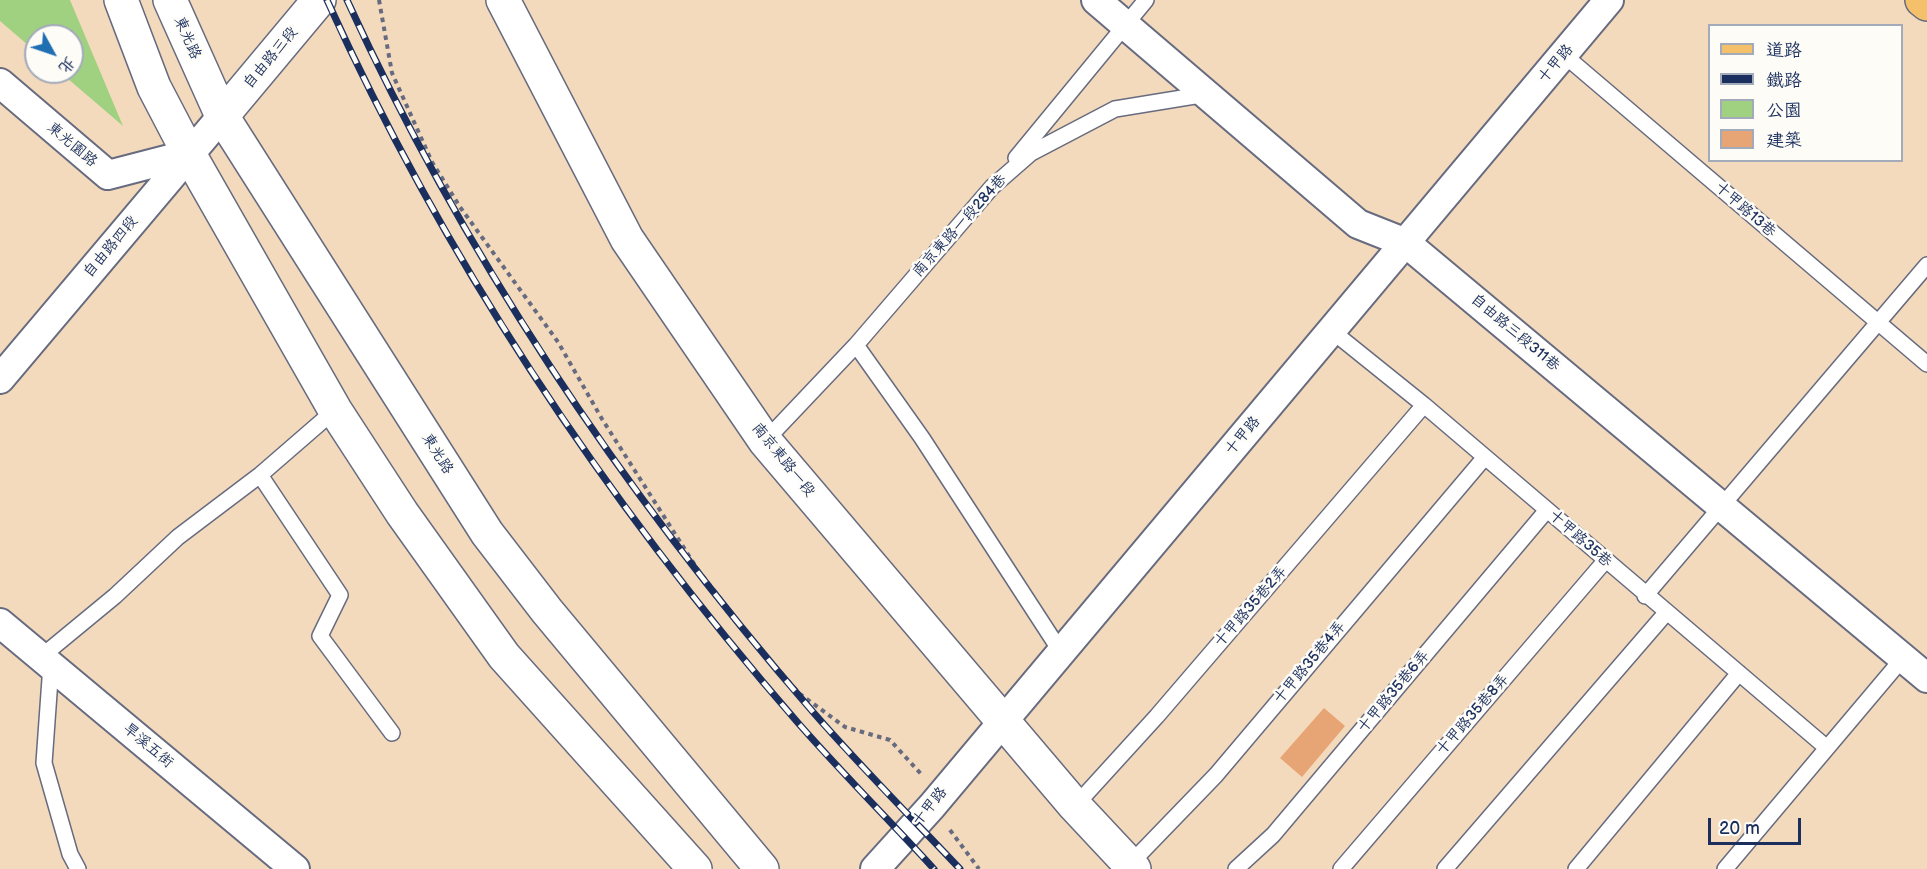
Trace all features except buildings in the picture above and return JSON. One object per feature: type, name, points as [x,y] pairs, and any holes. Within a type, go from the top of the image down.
[{"type":"main road","points":[[1922,0],[1927,4]]},
{"type":"street","points":[[121,0],[154,87],[189,154],[335,410],[402,513],[504,656],[695,869]]},
{"type":"street","name":"東光路","points":[[170,0],[222,116],[487,533],[569,638],[762,869]]},
{"type":"street","name":"自由路三段","points":[[222,116],[319,0]]},
{"type":"street","name":"南京東路一段","points":[[503,0],[627,239],[765,441],[1075,806],[1132,867]]},
{"type":"street","name":"自由路三段311巷","points":[[1096,0],[1358,224],[1406,243],[1724,506],[1927,678]]},
{"type":"street","name":"十甲路","points":[[875,869],[1003,722],[1609,0]]},
{"type":"street","name":"東光園路","points":[[0,83],[108,175],[189,154]]},
{"type":"street","name":"自由路四段","points":[[0,379],[222,116]]},
{"type":"street","name":"旱溪五街","points":[[0,623],[295,869]]},
{"type":"lane","points":[[992,187],[1146,0]]},
{"type":"lane","name":"十甲路13巷","points":[[1564,55],[1927,364]]},
{"type":"lane","name":"南京東路一段284巷","points":[[765,441],[856,345],[992,187],[1031,153],[1115,109],[1207,94]]},
{"type":"lane","points":[[1645,596],[1927,265]]},
{"type":"lane","name":"十甲路35巷","points":[[1332,331],[1424,405],[1645,596],[1827,748]]},
{"type":"lane","points":[[856,345],[922,438],[1061,652]]},
{"type":"lane","name":"十甲路35巷2弄","points":[[1075,806],[1157,716],[1424,405]]},
{"type":"lane","points":[[78,869],[70,854],[44,763],[46,661],[178,537],[260,475],[335,410]]},
{"type":"lane","name":"十甲路35巷4弄","points":[[1132,867],[1216,775],[1485,457]]},
{"type":"lane","points":[[260,475],[340,595],[320,636],[392,733]]},
{"type":"lane","name":"十甲路35巷6弄","points":[[1236,869],[1273,835],[1547,510]]},
{"type":"lane","name":"十甲路35巷8弄","points":[[1341,869],[1605,561]]},
{"type":"lane","points":[[1445,869],[1666,613]]},
{"type":"lane","points":[[1725,869],[1903,658]]},
{"type":"lane","points":[[1576,869],[1739,673]]},
{"type":"path","points":[[379,0],[392,73],[432,162],[460,207],[558,342],[602,419],[698,570],[767,658],[800,694],[845,727],[890,740],[923,777],[932,806],[979,869]]},
{"type":"green space","points":[[0,0],[70,0],[80,24],[24,24],[24,42],[0,21]]},
{"type":"green space","points":[[84,33],[123,126],[74,84],[84,84]]},
{"type":"railway","points":[[327,0],[424,194],[537,379],[598,469],[729,641],[816,743],[934,869]]},
{"type":"railway","points":[[347,0],[393,96],[443,190],[497,282],[554,372],[615,461],[744,631],[867,772],[960,869]]}]
